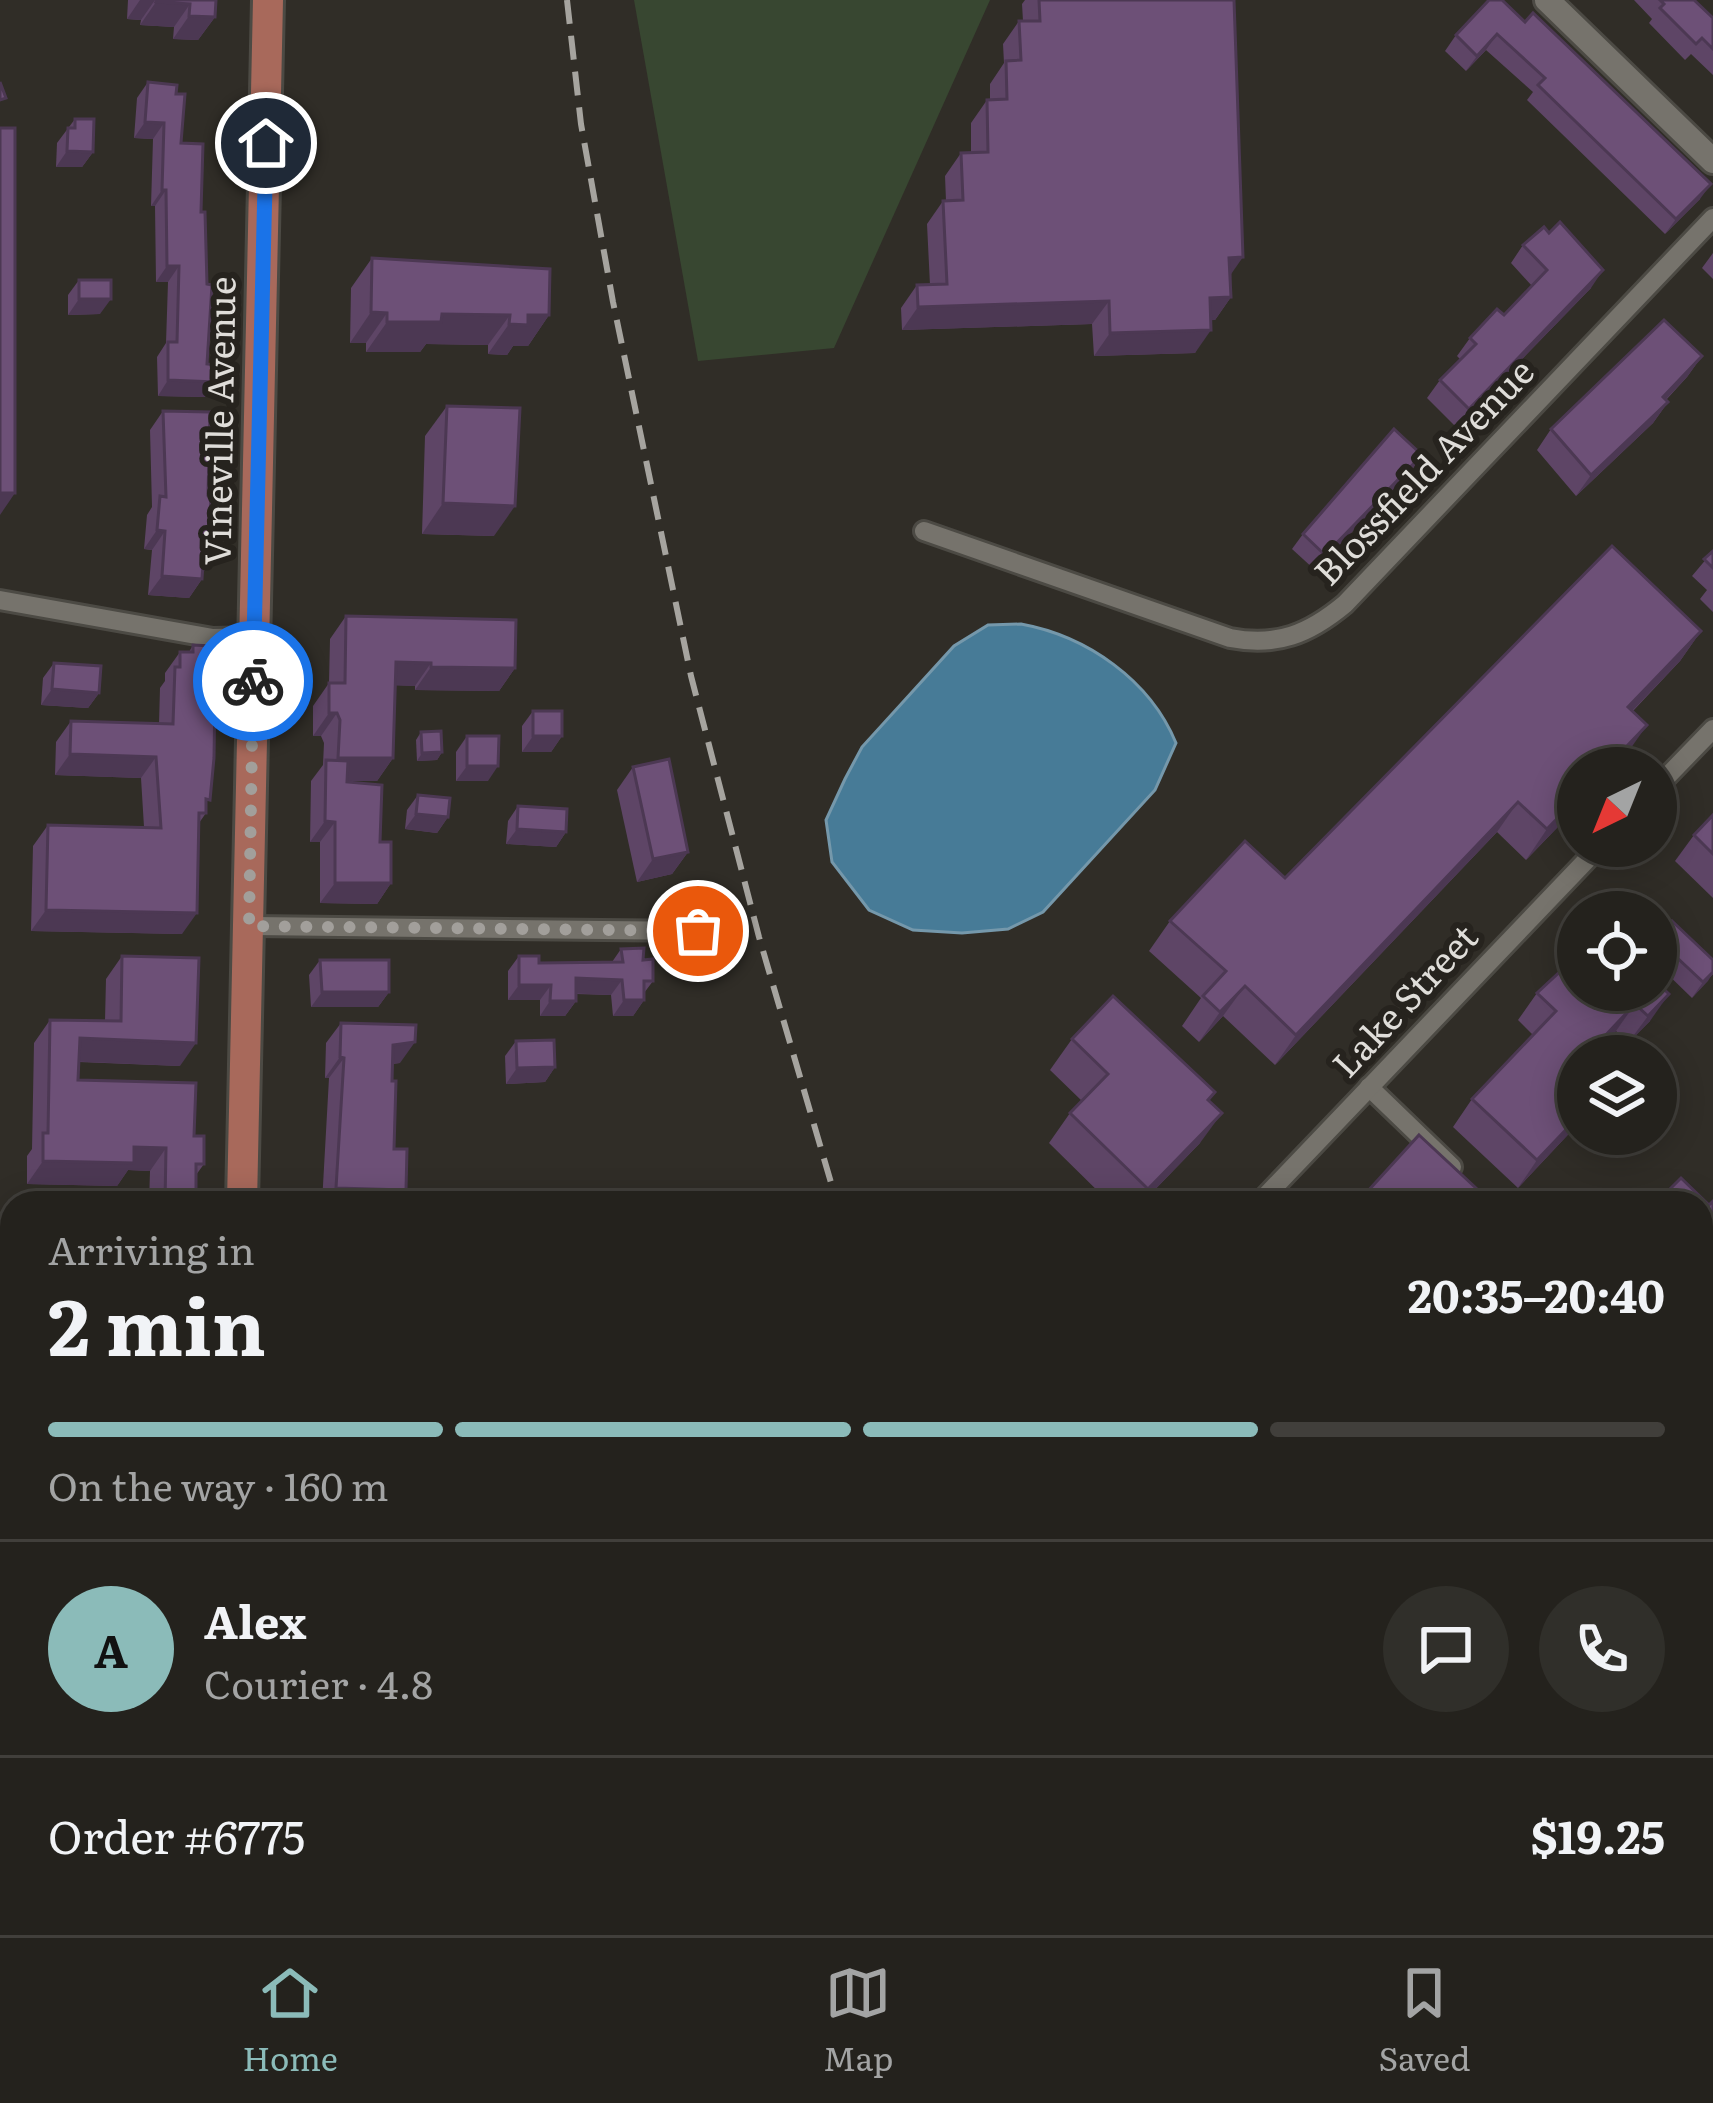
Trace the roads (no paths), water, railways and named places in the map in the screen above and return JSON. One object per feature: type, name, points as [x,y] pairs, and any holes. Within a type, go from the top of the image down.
[{"type":"main road","name":"Vineville Avenue","points":[[242,1191],[268,0]]},
{"type":"street","points":[[1547,0],[1713,161]]},
{"type":"street","name":"Blossfield Avenue","points":[[924,531],[1230,638],[1252,642],[1304,634],[1345,604],[1713,218]]},
{"type":"street","points":[[0,600],[213,638],[254,638]]},
{"type":"street","points":[[1677,767],[1713,730]]},
{"type":"street","name":"Lake Street","points":[[1270,1191],[1580,867]]},
{"type":"street","points":[[249,926],[698,931]]},
{"type":"street","points":[[1369,1087],[1473,1186]]},
{"type":"water","points":[[1021,624],[1069,639],[1114,664],[1150,700],[1176,743],[1155,790],[1043,912],[1008,929],[913,930],[869,910],[832,862],[826,820],[862,747],[954,646],[988,625]]},
{"type":"railway","points":[[567,0],[581,124],[613,302],[691,676],[759,937],[833,1191]]}]
